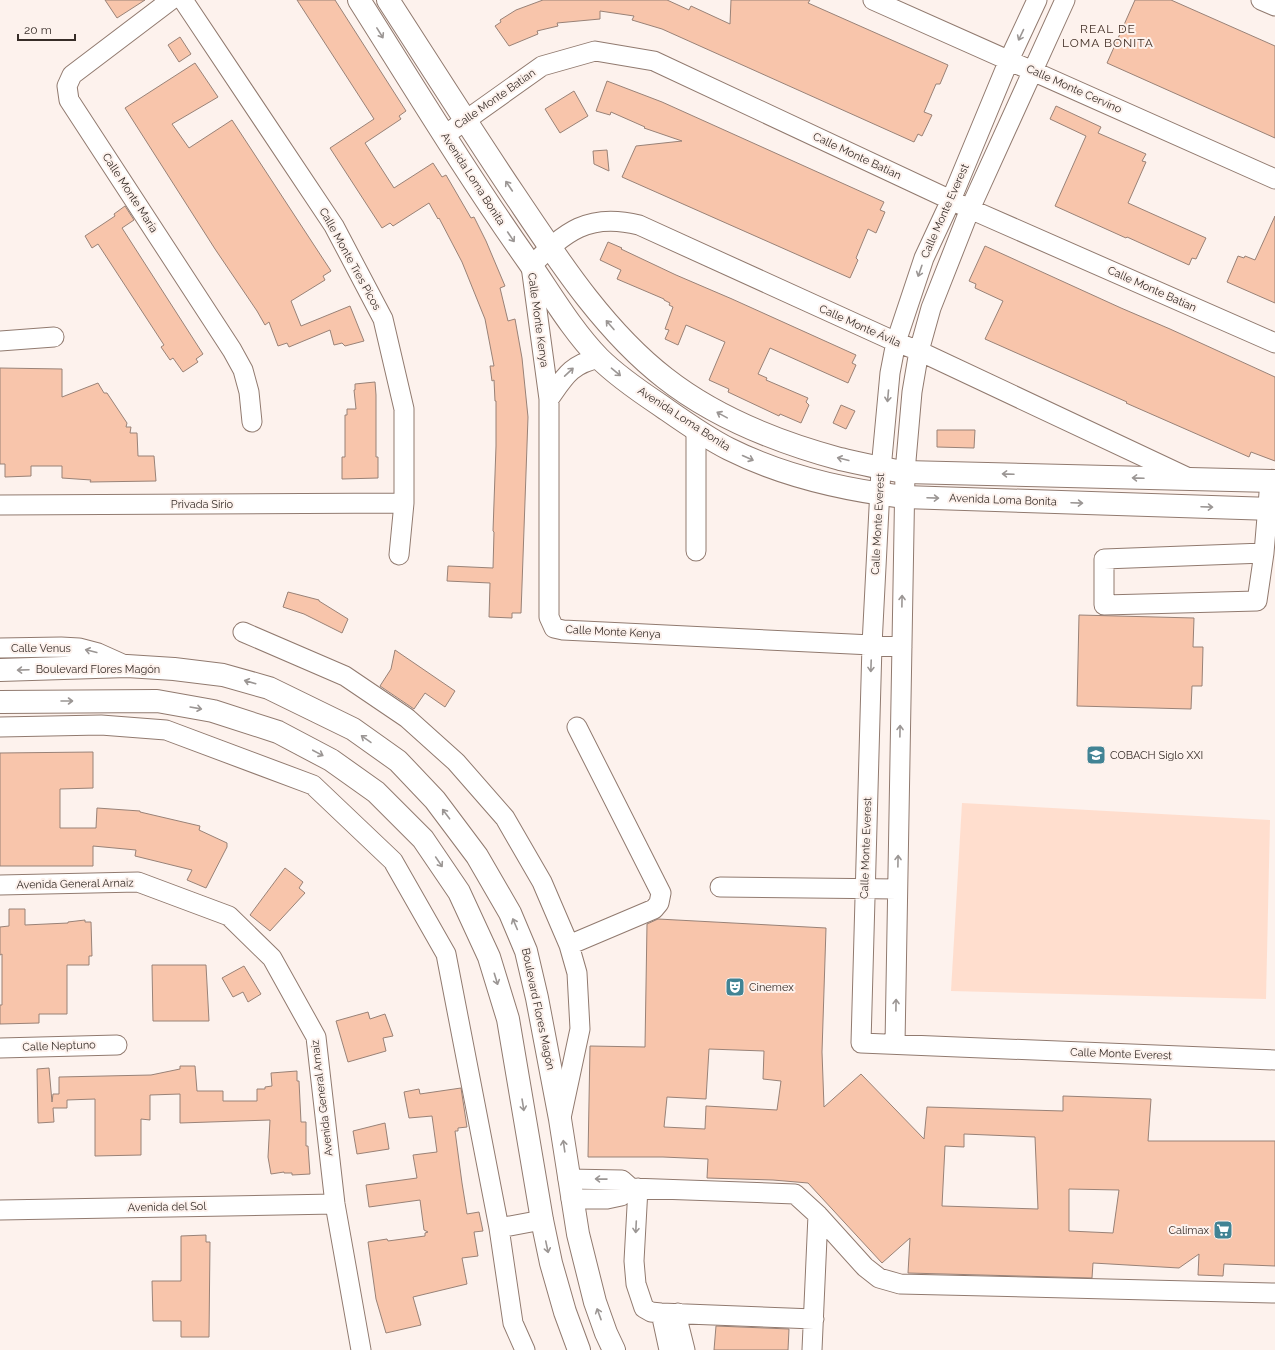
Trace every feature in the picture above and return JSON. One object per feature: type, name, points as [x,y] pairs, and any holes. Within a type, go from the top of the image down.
[{"type":"main road","name":"Avenida Loma Bonita","points":[[388,0],[465,121],[550,248],[599,312],[626,344],[665,378],[708,408],[767,436],[807,450],[881,469],[905,472],[1272,481]]},
{"type":"main road","name":"Avenida Loma Bonita","points":[[365,2],[444,135],[509,234],[560,308],[600,358],[634,388],[696,429],[729,448],[754,460],[818,481],[880,494],[904,497],[1272,509]]},
{"type":"main road","name":"Boulevard Flores Magón","points":[[0,670],[127,666],[223,674],[269,688],[353,729],[398,761],[435,800],[478,856],[510,913],[526,951],[537,998],[560,1119],[578,1234],[595,1302],[614,1350]]},
{"type":"main road","points":[[0,702],[157,701],[213,711],[278,732],[331,760],[376,792],[424,839],[460,892],[489,957],[508,1019],[542,1220],[551,1263],[565,1312],[579,1350]]},
{"type":"street","name":"Calle Monte María","points":[[171,0],[72,75],[67,86],[69,100],[232,350],[243,370],[249,392],[252,422]]},
{"type":"street","name":"Calle Monte Tres Picos","points":[[183,0],[334,226],[383,319],[404,409],[404,503],[399,555]]},
{"type":"street","name":"Calle Monte Cervino","points":[[872,0],[1275,179]]},
{"type":"street","name":"Calle Monte Everest","points":[[1037,0],[1009,60],[951,200],[924,258],[896,342],[890,373],[881,469],[872,645],[864,889],[861,1043],[1275,1060]]},
{"type":"street","name":"Calle Monte Everest","points":[[895,1044],[904,497],[912,392],[919,352],[931,308],[970,209],[1065,0]]},
{"type":"street","points":[[1261,0],[1275,6]]},
{"type":"street","name":"Calle Monte Batian","points":[[444,135],[542,66],[595,51],[654,61],[970,209],[1275,343]]},
{"type":"street","name":"Calle Monte Ávila","points":[[531,266],[572,230],[592,222],[608,220],[631,223],[919,352],[1193,479]]},
{"type":"street","name":"Calle Monte Kenya","points":[[531,266],[549,398],[549,617],[554,628],[564,630],[872,645],[902,648]]},
{"type":"street","points":[[0,342],[54,337]]},
{"type":"street","points":[[549,398],[564,377],[573,368],[589,360],[600,358]]},
{"type":"street","points":[[696,429],[696,551]]},
{"type":"street","points":[[1264,553],[1104,559],[1104,605],[1257,601],[1272,509],[1272,481]]},
{"type":"street","name":"Privada Sirio","points":[[0,505],[404,503]]},
{"type":"street","points":[[243,632],[345,676],[407,718],[456,762],[505,818],[542,882],[570,945],[577,973],[580,1029],[560,1119]]},
{"type":"street","name":"Calle Venus","points":[[0,648],[79,648],[98,653],[127,666]]},
{"type":"street","points":[[0,727],[101,725],[166,730],[313,785],[393,861],[446,954],[499,1228],[513,1323],[525,1350]]},
{"type":"street","points":[[570,945],[654,909],[659,903],[661,893],[577,726]]},
{"type":"street","name":"Avenida General Arnaiz","points":[[0,885],[138,882],[229,916],[272,958],[316,1037],[335,1204],[361,1350]]},
{"type":"street","points":[[720,887],[897,888]]},
{"type":"street","name":"Calle Neptuno","points":[[0,1048],[117,1045]]},
{"type":"street","points":[[570,1189],[607,1199],[621,1196],[634,1188],[795,1194],[818,1215],[865,1267],[879,1278],[900,1284],[1275,1294]]},
{"type":"street","points":[[634,1188],[634,1261],[636,1284],[644,1308],[651,1312],[814,1319]]},
{"type":"street","name":"Avenida del Sol","points":[[0,1210],[335,1204]]},
{"type":"street","points":[[812,1350],[818,1215]]},
{"type":"street","points":[[499,1228],[542,1220]]},
{"type":"street","points":[[669,1350],[670,1313]]},
{"type":"street","points":[[670,1313],[679,1326],[685,1350]]},
{"type":"shaded area","points":[[962,803],[1270,820],[1266,999],[951,991]]},
{"type":"building","points":[[105,0],[145,0],[117,18]]},
{"type":"building","points":[[297,0],[335,0],[406,111],[399,116],[401,119],[365,143],[394,188],[433,163],[442,177],[446,175],[471,218],[474,217],[505,286],[500,288],[508,321],[515,319],[522,358],[528,417],[521,613],[512,613],[512,618],[489,617],[490,583],[447,581],[448,566],[493,568],[496,401],[494,380],[492,381],[490,366],[494,366],[485,319],[462,262],[439,218],[438,219],[429,203],[393,226],[390,223],[382,228],[330,148],[374,119]]},
{"type":"building","points":[[543,0],[667,0],[689,10],[691,6],[730,24],[731,0],[810,0],[808,3],[948,65],[940,84],[936,84],[924,112],[932,115],[922,136],[918,134],[914,142],[662,29],[632,20],[634,16],[600,11],[600,19],[557,23],[558,26],[537,31],[538,34],[509,46],[495,26],[501,22],[500,20],[516,10]]},
{"type":"building","points":[[1135,0],[1171,0],[1275,46],[1275,138],[1107,63]]},
{"type":"building","points":[[180,37],[191,54],[179,62],[168,45]]},
{"type":"building","points":[[195,63],[218,97],[172,124],[189,148],[232,120],[331,271],[323,276],[325,280],[291,301],[301,326],[350,306],[364,341],[345,346],[342,343],[334,345],[330,330],[289,347],[287,343],[278,346],[269,322],[265,325],[125,108]]},
{"type":"building","points":[[607,81],[662,102],[884,202],[880,210],[885,212],[876,233],[868,229],[856,258],[858,260],[850,278],[622,177],[636,146],[682,141],[644,128],[645,127],[611,112],[610,115],[596,111]]},
{"type":"building","points":[[574,91],[588,116],[560,133],[545,109]]},
{"type":"building","points":[[1056,106],[1101,127],[1098,133],[1146,154],[1142,161],[1146,162],[1128,203],[1206,238],[1196,259],[1192,258],[1189,265],[1055,206],[1086,136],[1050,119]]},
{"type":"building","points":[[607,150],[609,171],[594,164],[593,151]]},
{"type":"building","points":[[125,206],[134,220],[122,228],[203,354],[196,359],[198,362],[183,372],[173,358],[170,360],[161,347],[164,345],[98,244],[92,248],[85,236],[115,216],[114,214]]},
{"type":"building","points":[[1275,216],[1275,303],[1227,282],[1238,256],[1244,258],[1245,256],[1255,260]]},
{"type":"building","points":[[608,242],[676,275],[856,355],[852,363],[856,365],[848,383],[770,348],[758,374],[767,378],[766,380],[808,398],[806,402],[809,405],[801,423],[780,414],[779,416],[728,392],[729,389],[709,380],[725,342],[686,325],[678,345],[665,339],[669,330],[665,329],[673,307],[664,299],[617,279],[621,270],[600,260]]},
{"type":"building","points":[[985,246],[1275,377],[1275,461],[1251,452],[1249,457],[985,339],[1003,301],[975,288],[976,284],[969,281]]},
{"type":"building","points":[[0,368],[62,369],[62,397],[98,383],[104,393],[107,393],[127,423],[126,427],[131,427],[130,433],[137,433],[138,456],[154,456],[156,481],[90,482],[91,480],[62,478],[62,466],[31,466],[31,476],[5,477],[5,464],[0,464]]},
{"type":"building","points":[[375,382],[376,457],[378,457],[378,478],[342,479],[342,457],[345,457],[345,415],[347,415],[347,409],[356,409],[354,390],[355,384]]},
{"type":"building","points":[[841,405],[855,411],[846,429],[833,423]]},
{"type":"building","points":[[937,430],[975,430],[974,448],[937,447]]},
{"type":"building","points":[[288,592],[319,600],[348,619],[342,633],[304,614],[283,607]]},
{"type":"building","points":[[1079,615],[1194,618],[1193,647],[1203,647],[1202,686],[1192,686],[1191,709],[1077,706]]},
{"type":"building","points":[[395,650],[455,691],[445,707],[425,693],[414,709],[380,686],[391,669]]},
{"type":"building","points":[[93,752],[93,788],[60,789],[60,828],[96,828],[97,808],[140,811],[200,826],[199,830],[227,843],[227,847],[206,888],[187,880],[192,870],[135,856],[136,850],[93,846],[93,866],[0,866],[0,753]]},
{"type":"building","points":[[285,868],[303,882],[299,888],[305,893],[270,931],[250,915]]},
{"type":"building","points":[[9,909],[25,909],[25,925],[68,923],[85,920],[85,922],[91,922],[92,956],[89,956],[89,965],[67,965],[67,1014],[39,1014],[39,1023],[0,1024],[0,1005],[2,1005],[2,954],[0,955],[0,927],[9,926]]},
{"type":"building","points":[[658,919],[826,928],[822,1052],[824,1107],[861,1074],[924,1139],[927,1107],[1063,1111],[1063,1096],[1151,1099],[1148,1141],[1275,1141],[1275,1266],[1224,1264],[1223,1276],[1198,1275],[1199,1254],[1179,1268],[1093,1263],[1092,1278],[908,1273],[910,1238],[882,1263],[808,1183],[773,1180],[707,1178],[708,1159],[663,1157],[588,1157],[590,1046],[645,1047],[647,924]],"holes":[[[709,1049],[764,1051],[763,1079],[781,1081],[777,1110],[706,1106],[705,1129],[664,1127],[667,1097],[706,1099]],[[964,1134],[1035,1137],[1038,1209],[942,1206],[945,1146],[964,1147]],[[1069,1189],[1119,1190],[1113,1233],[1069,1231]]]},
{"type":"building","points":[[152,965],[206,965],[209,1021],[153,1021]]},
{"type":"building","points":[[244,966],[261,994],[248,1002],[243,992],[233,997],[222,978]]},
{"type":"building","points":[[368,1012],[370,1019],[385,1014],[393,1036],[383,1038],[386,1051],[348,1062],[336,1021]]},
{"type":"building","points":[[180,1066],[195,1066],[197,1091],[223,1091],[223,1101],[257,1101],[257,1089],[265,1089],[265,1087],[272,1086],[271,1073],[297,1071],[297,1081],[299,1081],[301,1122],[306,1122],[306,1146],[308,1146],[310,1174],[292,1175],[292,1173],[284,1172],[271,1174],[268,1157],[270,1120],[180,1123],[180,1094],[150,1095],[150,1120],[141,1119],[141,1155],[95,1156],[95,1099],[67,1100],[67,1108],[53,1108],[54,1122],[38,1123],[37,1069],[49,1068],[52,1102],[53,1094],[59,1094],[59,1077],[151,1075],[180,1069]]},
{"type":"building","points":[[461,1088],[467,1127],[458,1128],[458,1131],[455,1131],[467,1214],[479,1212],[483,1231],[474,1232],[478,1256],[462,1258],[467,1284],[413,1297],[421,1325],[386,1333],[376,1299],[368,1242],[425,1236],[425,1233],[428,1232],[424,1230],[420,1200],[369,1207],[366,1185],[417,1178],[413,1155],[437,1152],[432,1116],[409,1118],[404,1092],[419,1089],[420,1094]]},
{"type":"building","points":[[385,1123],[389,1149],[357,1154],[353,1131]]},
{"type":"building","points":[[206,1235],[206,1242],[210,1242],[209,1337],[181,1337],[181,1321],[153,1321],[152,1281],[181,1281],[181,1236]]},
{"type":"building","points":[[716,1326],[789,1329],[788,1350],[714,1350]]},
{"type":"place","name":"COBACH Siglo XXI","points":[[1096,755]]},
{"type":"place","name":"Cinemex","points":[[735,987]]},
{"type":"place","name":"Calimax","points":[[1223,1230]]},
{"type":"district","name":"REAL DE LOMA BONITA","points":[[1108,36]]}]
